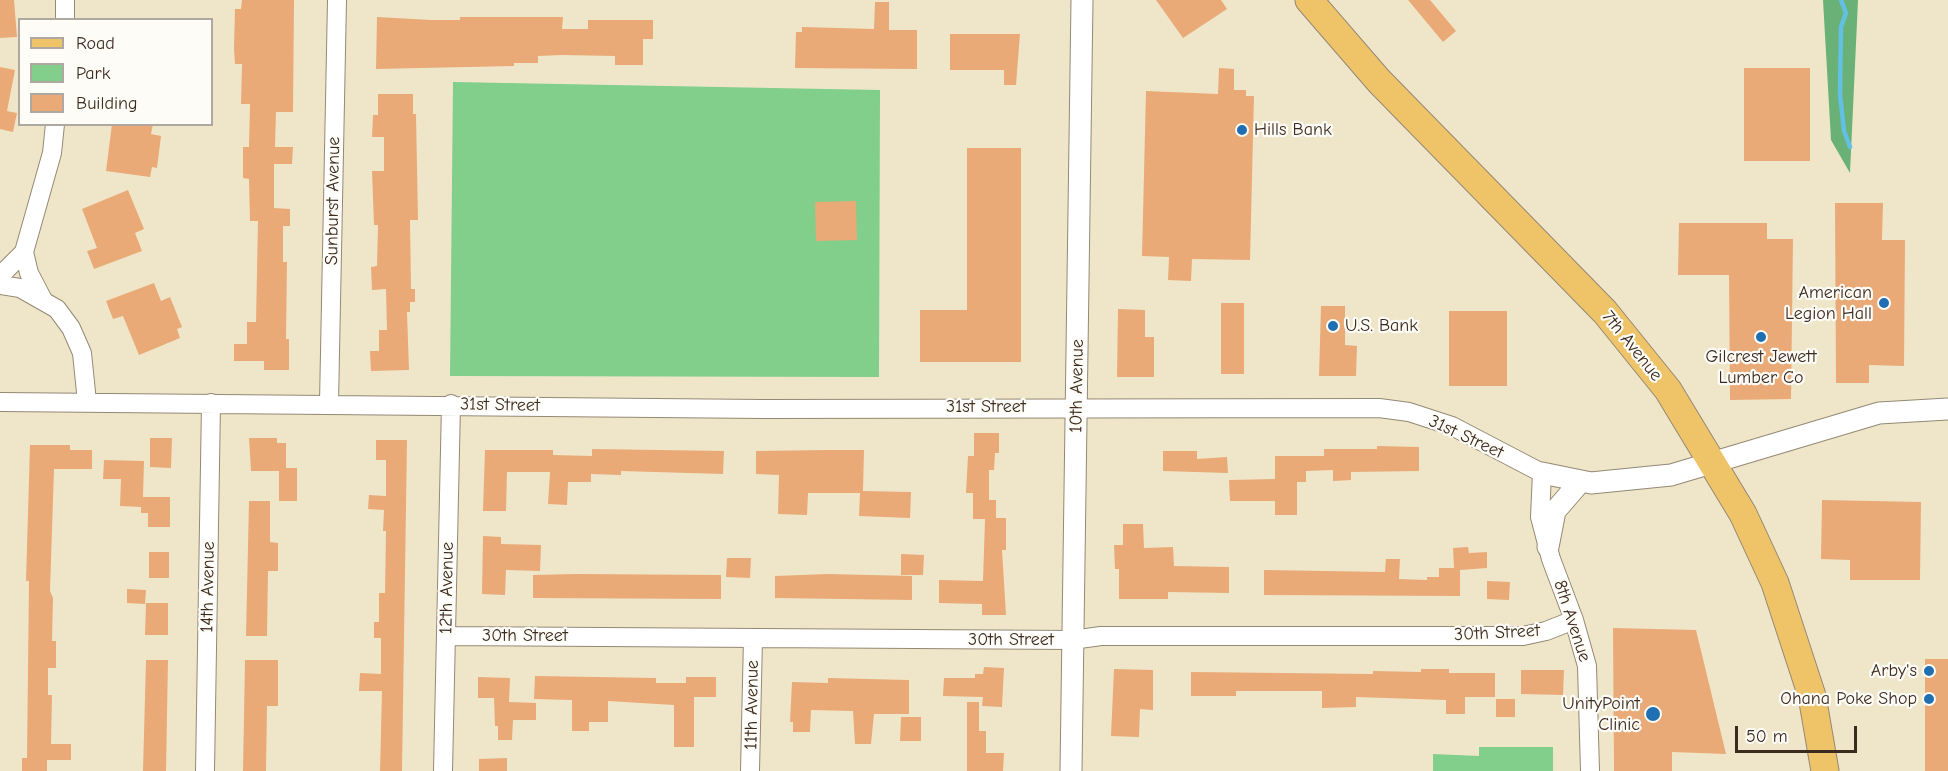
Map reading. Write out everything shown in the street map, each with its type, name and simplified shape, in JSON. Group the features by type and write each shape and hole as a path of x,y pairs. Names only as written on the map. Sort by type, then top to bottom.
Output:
{"main road":[{"name":"7th Avenue","path":"1309,0 1379,81 1605,312 1668,390 1743,514 1775,583 1812,696 1825,771"}],"street":[{"path":"65,0 65,18"},
{"name":"Sunburst Avenue","path":"329,403 337,0"},
{"name":"10th Avenue","path":"1071,771 1082,0"},
{"path":"0,276 24,252 52,153 55,126"},
{"path":"24,252 33,282 44,301"},
{"path":"0,285 20,288 57,309 70,328 82,353 87,402"},
{"name":"31st Street","path":"0,402 451,404 764,409 1077,407 1389,409 1409,412 1452,426 1542,473 1581,481 1632,480 1671,475 1879,413 1948,409"},
{"name":"14th Avenue","path":"205,771 211,403"},
{"name":"12th Avenue","path":"443,771 451,404"},
{"name":"8th Avenue","path":"1542,473 1540,517 1587,666 1590,771"},
{"path":"1548,547 1555,511 1581,481"},
{"name":"30th Street","path":"446,636 1072,640 1101,636 1523,636 1546,631 1574,620"},
{"name":"11th Avenue","path":"750,771 753,638"}],"green space":[{"path":"1823,0 1858,0 1850,173 1831,140"},
{"path":"453,82 880,90 879,377 450,376"},
{"path":"1479,747 1553,747 1553,771 1433,771 1433,754 1479,756"}],"building":[{"path":"0,0 14,0 17,37 0,38"},
{"path":"242,0 294,0 293,112 276,112 275,147 293,147 292,164 274,164 274,208 290,209 290,226 283,226 283,262 287,262 286,339 289,339 289,370 264,370 264,361 234,361 234,344 247,344 247,322 256,322 258,221 250,221 249,179 243,178 243,147 249,147 250,104 241,104 242,64 235,64 234,48 235,9 241,9"},
{"path":"1156,0 1221,0 1227,9 1183,38"},
{"path":"1408,0 1430,0 1456,31 1443,42"},
{"path":"875,2 889,2 889,30 917,30 917,69 795,68 796,32 802,32 802,27 874,29"},
{"path":"377,17 460,20 460,17 563,17 562,29 588,29 588,20 653,20 653,39 643,39 643,65 615,65 615,56 562,55 538,56 538,63 514,63 514,66 376,69"},
{"path":"950,34 1020,34 1016,85 1004,85 1004,70 950,70"},
{"path":"0,67 15,70 7,111 17,113 13,132 0,129"},
{"path":"1219,68 1234,69 1234,90 1246,90 1246,96 1254,96 1250,260 1192,259 1191,281 1168,280 1169,257 1142,256 1146,91 1218,94"},
{"path":"1744,68 1810,68 1810,161 1744,161"},
{"path":"378,94 413,94 413,114 416,114 418,220 410,220 411,289 415,289 415,302 410,302 410,312 407,312 409,370 371,371 370,351 379,351 379,330 387,330 386,289 372,290 371,267 377,266 378,225 374,225 372,171 384,171 384,137 372,137 373,115 378,115"},
{"path":"112,126 153,126 151,134 161,136 157,168 152,167 150,177 106,171"},
{"path":"967,148 1021,148 1021,362 920,362 920,310 967,310"},
{"path":"128,190 144,229 135,233 142,251 94,269 87,251 97,248 82,209"},
{"path":"856,201 857,240 816,241 815,202"},
{"path":"1835,203 1883,203 1882,240 1905,240 1904,366 1869,365 1869,383 1836,383"},
{"name":"Gilcrest Jewett Lumber Co","path":"1679,223 1767,223 1767,239 1793,239 1791,399 1730,400 1729,275 1678,275"},
{"path":"154,283 161,301 170,297 182,327 177,329 180,338 139,355 123,316 113,319 106,301"},
{"path":"1221,303 1244,303 1244,374 1221,374"},
{"name":"U.S. Bank","path":"1321,306 1345,306 1345,345 1357,346 1356,376 1319,376"},
{"path":"1118,309 1145,310 1145,337 1154,337 1154,377 1117,377"},
{"path":"1449,311 1507,311 1507,386 1449,386"},
{"path":"974,433 999,433 999,453 995,453 994,470 989,470 989,500 996,500 996,518 1006,518 1006,550 1002,550 1006,615 982,615 982,604 939,603 939,580 983,581 985,519 973,519 973,493 966,493 968,456 974,456"},
{"path":"150,438 172,438 171,468 150,467"},
{"path":"249,438 277,438 277,443 286,443 286,468 297,468 297,501 279,501 279,471 251,471"},
{"path":"376,440 407,440 402,771 380,771 382,691 359,691 360,673 381,674 381,638 374,638 374,622 379,622 379,593 385,593 386,531 383,531 384,510 368,509 369,495 386,496 386,460 376,460"},
{"path":"30,445 70,445 70,450 92,450 92,469 54,469 50,591 53,598 52,641 56,641 56,668 48,668 48,695 52,695 51,744 71,744 71,760 47,760 47,771 22,771 22,758 27,758 29,581 26,581"},
{"path":"1377,446 1419,447 1419,471 1351,472 1351,480 1333,481 1333,470 1306,471 1306,482 1297,482 1297,515 1275,515 1275,501 1230,501 1229,480 1275,479 1275,456 1324,456 1324,449 1377,449"},
{"path":"592,449 724,451 723,474 621,471 621,475 591,474 591,482 568,482 567,505 548,504 550,472 507,472 506,511 483,511 485,450 553,450 553,455 592,456"},
{"path":"864,450 863,491 911,492 910,518 859,516 860,493 808,493 807,515 778,514 779,475 756,474 756,451"},
{"path":"1163,451 1197,451 1197,459 1227,457 1228,473 1163,471"},
{"path":"104,460 144,461 143,497 170,497 170,527 148,527 148,513 141,513 141,507 120,506 121,479 103,479"},
{"path":"1822,500 1921,502 1920,580 1850,580 1850,560 1821,559"},
{"path":"249,501 270,501 270,542 278,543 278,571 268,571 267,636 246,636"},
{"path":"1123,524 1143,524 1144,548 1173,547 1174,566 1229,567 1229,593 1168,592 1168,599 1119,599 1119,569 1115,569 1114,545 1123,545"},
{"path":"483,536 501,537 501,544 541,545 540,571 506,570 505,595 482,594"},
{"path":"1468,547 1469,553 1487,552 1487,568 1460,570 1460,596 1264,595 1264,570 1385,572 1386,559 1400,559 1399,579 1427,580 1427,577 1439,577 1439,568 1454,568 1453,548"},
{"path":"149,552 169,552 169,578 149,578"},
{"path":"901,554 924,555 923,575 901,575"},
{"path":"727,558 751,558 750,578 726,577"},
{"path":"828,574 912,576 912,600 775,598 775,576"},
{"path":"533,575 721,575 721,599 533,598"},
{"path":"1487,581 1510,582 1509,600 1487,599"},
{"path":"127,589 146,590 145,604 127,603"},
{"path":"146,603 168,603 168,635 145,635"},
{"path":"1613,628 1696,630 1726,754 1672,752 1672,771 1614,771"},
{"path":"1925,659 1948,659 1948,771 1925,771"},
{"path":"146,660 168,660 166,771 143,771"},
{"path":"245,660 278,660 278,706 267,706 266,771 243,771"},
{"path":"984,667 1004,668 1002,707 982,706 983,697 943,696 944,678 975,678 975,674 983,674"},
{"path":"1114,669 1153,670 1153,710 1140,709 1139,737 1111,736"},
{"path":"1421,669 1449,669 1449,673 1495,673 1495,697 1465,697 1465,714 1446,714 1446,700 1356,697 1356,707 1322,708 1322,691 1236,691 1236,696 1191,696 1191,672 1373,674 1373,671 1421,672"},
{"path":"1521,670 1564,670 1563,695 1521,694"},
{"path":"535,676 656,678 656,683 686,683 686,677 716,677 716,697 694,697 694,747 674,747 674,705 608,701 608,722 589,722 589,731 572,731 572,700 534,699"},
{"path":"478,677 510,678 509,702 536,703 536,720 513,720 512,740 498,740 494,698 478,698"},
{"path":"828,678 909,680 909,714 874,714 871,744 855,744 853,711 811,710 810,732 793,732 793,722 790,722 792,682 828,683"},
{"path":"1496,699 1515,699 1515,717 1496,717"},
{"path":"967,702 979,702 979,731 986,731 986,753 1004,753 1003,771 967,771"},
{"path":"901,717 921,717 921,741 900,741"},
{"path":"507,758 507,771 479,771 479,759"}],"waterway":[{"path":"1841,0 1846,13 1841,27 1840,95 1844,131 1850,147"}],"place":[{"name":"Hills Bank","path":"1242,130"},
{"name":"American Legion Hall","path":"1884,303"},
{"name":"U.S. Bank","path":"1333,326"},
{"name":"Gilcrest Jewett Lumber Co","path":"1761,337"},
{"name":"Arby's","path":"1929,671"},
{"name":"Ohana Poke Shop","path":"1929,699"},
{"name":"UnityPoint Clinic","path":"1653,714"}]}
